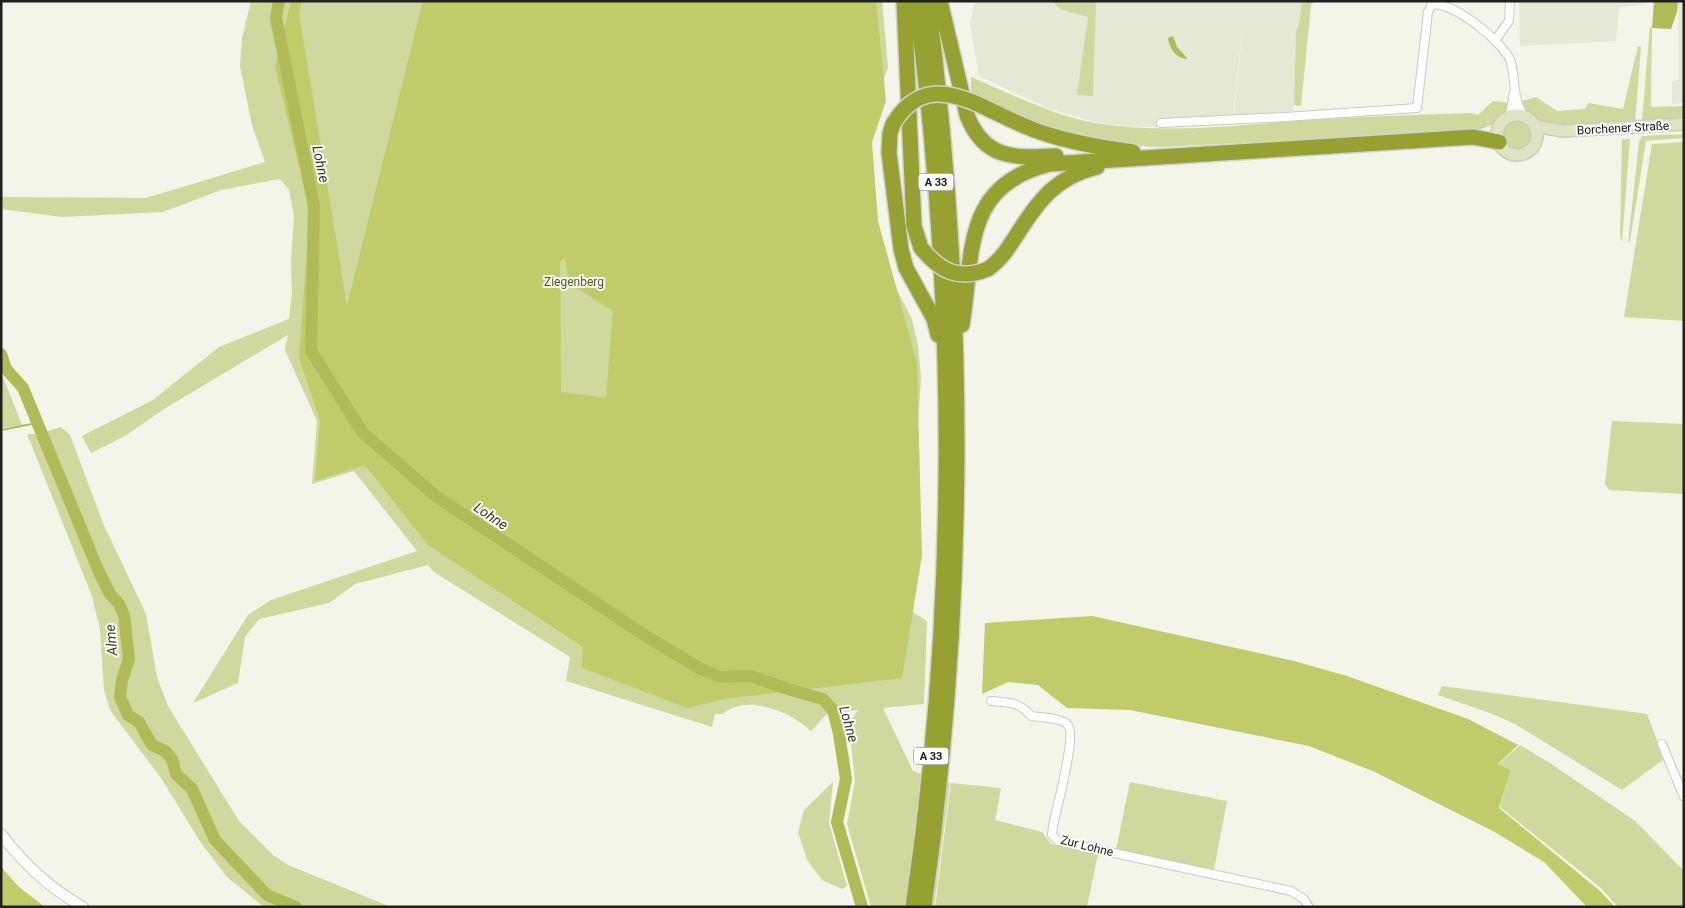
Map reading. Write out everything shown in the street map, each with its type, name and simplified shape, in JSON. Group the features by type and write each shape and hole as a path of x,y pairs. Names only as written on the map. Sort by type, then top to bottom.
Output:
{"highway":[{"path":"904,1 914,226 921,248 933,262 957,274 978,273 988,268 1005,254 1036,205 1060,182 1092,168 1138,156"},
{"name":"A 33","path":"916,1 929,107 951,360"},
{"name":"A 33","path":"924,907 940,776 948,604 946,447 954,281 937,71 928,1"},
{"path":"940,1 967,115 972,129 987,146 1010,155 1028,158 1138,156"},
{"path":"951,360 934,319 906,268 901,249 889,153 890,132 905,106 924,96 950,94 965,98 1046,134 1072,142 1138,156"},
{"path":"951,360 976,226 983,210 993,197 1018,175 1050,164 1231,147 1287,148 1498,135"},
{"name":"A 33","path":"913,907 922,849 948,604"}],"main road":[{"path":"1510,116 1523,116 1528,118 1535,126 1536,140 1529,150 1518,154 1506,151 1498,135 1503,121 1510,116"},
{"name":"Borchener Straße","path":"1535,126 1563,131 1684,124"},
{"name":"Borchener Straße","path":"1536,140 1563,131"}],"street":[{"path":"1496,39 1509,21 1510,1"},
{"path":"1161,123 1417,108 1428,12 1434,2 1452,4 1468,14 1496,39 1505,50 1513,68 1515,91 1523,116"},
{"path":"1510,116 1515,91"},
{"name":"Zur Lohne","path":"991,701 1015,704 1025,708 1031,716 1062,721 1068,724 1071,730 1067,761 1053,826 1052,835 1058,841 1291,891 1304,899 1309,907"},
{"path":"1662,744 1683,793"},
{"path":"1,834 44,880 83,907"}],"shaded area":[{"path":"975,1 1302,1 1299,24 1296,30 1294,111 1234,116 1244,12 1233,116 1161,119 1160,127 1134,127 1094,122 1050,109 979,76 970,24"},
{"path":"1519,1 1644,1 1644,5 1619,7 1616,41 1520,46"},
{"path":"1654,1 1678,1 1677,12 1671,29 1652,28"},
{"path":"1678,1 1684,1 1684,103 1672,104 1672,81 1679,80"},
{"path":"1173,36 1177,47 1188,59 1177,56 1170,47 1168,39"}],"green space":[{"name":"Ziegenberg","path":"251,1 882,1 888,68 863,144 887,271 912,319 918,346 921,377 907,598 914,613 927,621 924,704 883,708 913,771 950,783 934,907 871,907 847,824 855,782 849,723 858,710 827,714 811,731 792,717 780,712 756,705 744,705 733,708 723,714 715,714 712,727 566,681 570,657 434,572 428,565 355,584 329,603 259,619 245,637 238,683 193,703 248,615 271,600 417,551 354,471 312,484 317,421 285,350 288,335 164,409 125,436 91,453 82,436 153,400 219,347 289,319 292,294 291,261 294,216 289,190 280,179 221,190 163,212 62,217 1,209 1,197 146,198 265,162 252,125 240,66 242,38"},
{"name":"Ziegenberg","path":"291,1 302,1 299,13 347,306 423,1 876,1 886,101 872,142 878,221 917,363 922,556 902,678 724,699 688,708 582,668 583,647 428,545 365,465 315,481 320,421 299,358 310,211 275,67","holes":["565,257 569,283 613,311 606,398 561,392 560,262"]},
{"path":"1052,1 1096,1 1093,96 1077,95 1088,17 1060,9"},
{"path":"1302,1 1314,1 1311,5 1301,106 1294,105 1296,31 1299,24"},
{"path":"1650,26 1652,28 1651,107 1684,106 1684,118 1642,121"},
{"path":"1638,46 1641,47 1635,122 1556,126 1540,122 1524,106 1522,101 1536,97 1557,111 1585,109 1588,103 1623,109"},
{"path":"971,77 1063,115 1095,123 1145,128 1221,127 1405,115 1471,113 1478,115 1493,101 1509,103 1502,117 1491,125 1463,132 1159,147 1112,145 1050,130 971,95"},
{"path":"1517,120 1528,124 1532,135 1528,146 1517,150 1506,146 1502,135 1506,124"},
{"path":"1684,134 1684,138 1646,141 1630,241 1628,243 1639,142 1642,136"},
{"path":"1622,139 1630,139 1622,242 1620,235"},
{"path":"1684,142 1684,321 1624,317 1652,144"},
{"path":"1,372 22,425 1,428"},
{"path":"1612,421 1684,424 1684,494 1609,490 1605,484"},
{"path":"61,427 70,435 103,523 146,614 157,677 168,706 239,821 273,855 288,865 391,907 264,907 227,877 201,843 161,778 110,710 104,690 100,630 92,596 27,434 38,434"},
{"path":"1092,616 1294,661 1347,676 1468,719 1518,745 1498,764 1511,770 1499,808 1600,891 1615,907 1587,907 1544,862 1493,831 1375,772 1309,746 1130,710 1067,708 1038,685 1008,682 982,694 985,623"},
{"path":"1442,686 1647,714 1664,759 1622,790 1515,724 1438,695"},
{"path":"1520,745 1550,763 1635,821 1684,871 1684,907 1618,907 1601,888 1500,807 1511,770 1499,764"},
{"path":"833,782 829,823 847,886 842,889 822,880 807,860 798,832 804,810"},
{"path":"1130,782 1227,801 1214,870 1116,850"},
{"path":"951,783 1001,788 995,820 1042,832 1051,844 1098,854 1087,907 935,907"},
{"path":"1,867 19,887 45,907 1,907"}],"waterway":[{"name":"Lohne","path":"279,1 276,18 314,206 311,351 363,433 437,497 641,633 701,669 721,677 751,676 823,699 833,710 839,734 846,779 837,822 862,907"},
{"name":"Alme","path":"1,354 6,369 23,388 99,572 110,594 119,604 124,615 129,659 122,680 120,697 128,715 139,722 152,745 165,751 172,759 176,774 192,789 215,840 267,895 296,907"},
{"path":"1,430 37,423"}]}
